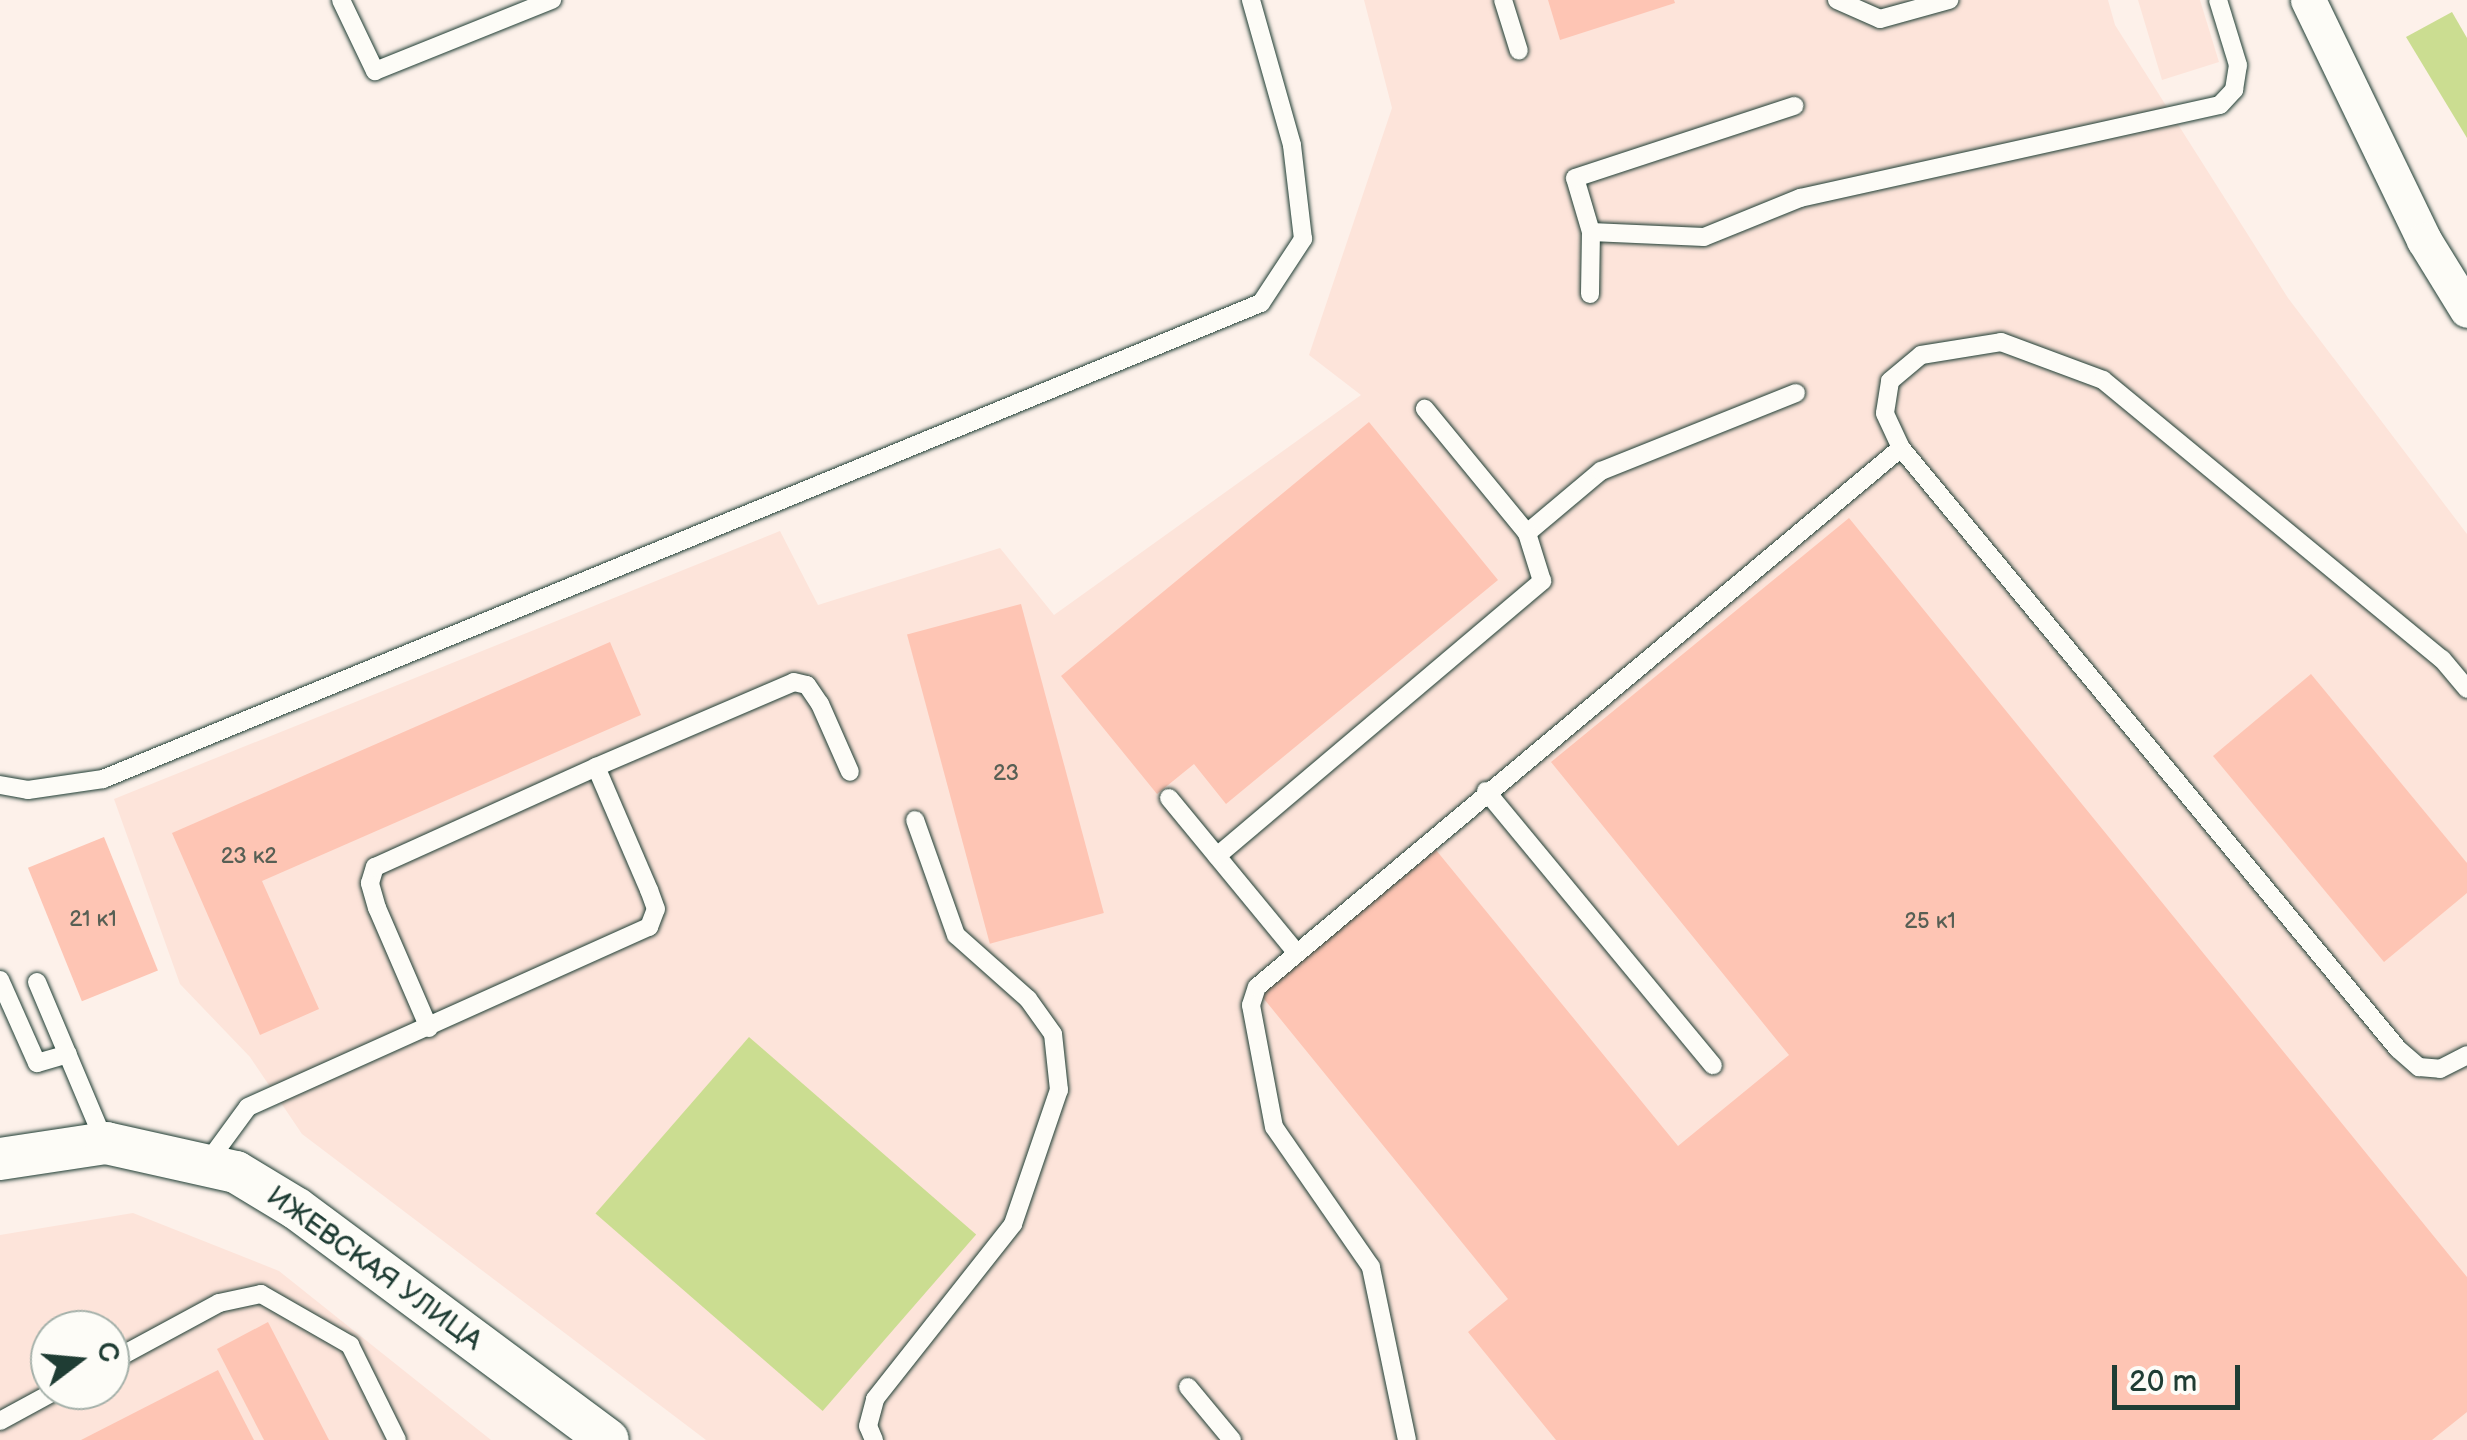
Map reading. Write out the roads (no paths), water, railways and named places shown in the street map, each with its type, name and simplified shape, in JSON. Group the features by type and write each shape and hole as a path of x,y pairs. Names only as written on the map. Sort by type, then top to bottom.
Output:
{"street":[{"path":"2308,0 2424,240 2467,310"},
{"name":"ИЖЕВСКАЯ УЛИЦА","path":"0,1159 106,1143 206,1163 297,1208 608,1440"}],"lane":[{"path":"341,0 375,71 552,0"},
{"path":"0,784 28,790 103,779 1261,303 1303,239 1292,145 1251,0"},
{"path":"1503,0 1519,51"},
{"path":"1837,0 1880,19 1950,0"},
{"path":"1590,232 1704,237 1800,198 2210,109 2234,90 2238,65 2218,0"},
{"path":"1590,294 1590,232 1575,178 1794,106"},
{"path":"2467,689 2442,658 2103,380 2001,342 1921,356 1890,381 1885,413 1901,448 2398,1049 2419,1067 2440,1069 2467,1054"},
{"path":"1528,533 1601,471 1796,393"},
{"path":"1217,856 1522,604 1542,581 1528,533 1425,409"},
{"path":"1407,1440 1371,1268 1285,1153 1267,1099 1251,1005 1257,987 1486,791 1901,448"},
{"path":"429,1028 377,908 370,884 375,867 596,766 794,682 806,684 820,704 850,772"},
{"path":"206,1163 248,1107 649,927 652,899 596,766"},
{"path":"1486,791 1713,1065"},
{"path":"1169,798 1295,951"},
{"path":"874,1440 868,1426 875,1400 1013,1224 1059,1090 1053,1034 1028,999 956,935 915,820"},
{"path":"0,980 6,1012 36,1064 68,1054"},
{"path":"38,982 106,1143"},
{"path":"130,1351 220,1302 261,1294 350,1345 397,1440"},
{"path":"1188,1387 1232,1440"},
{"path":"0,1421 30,1405"}]}
